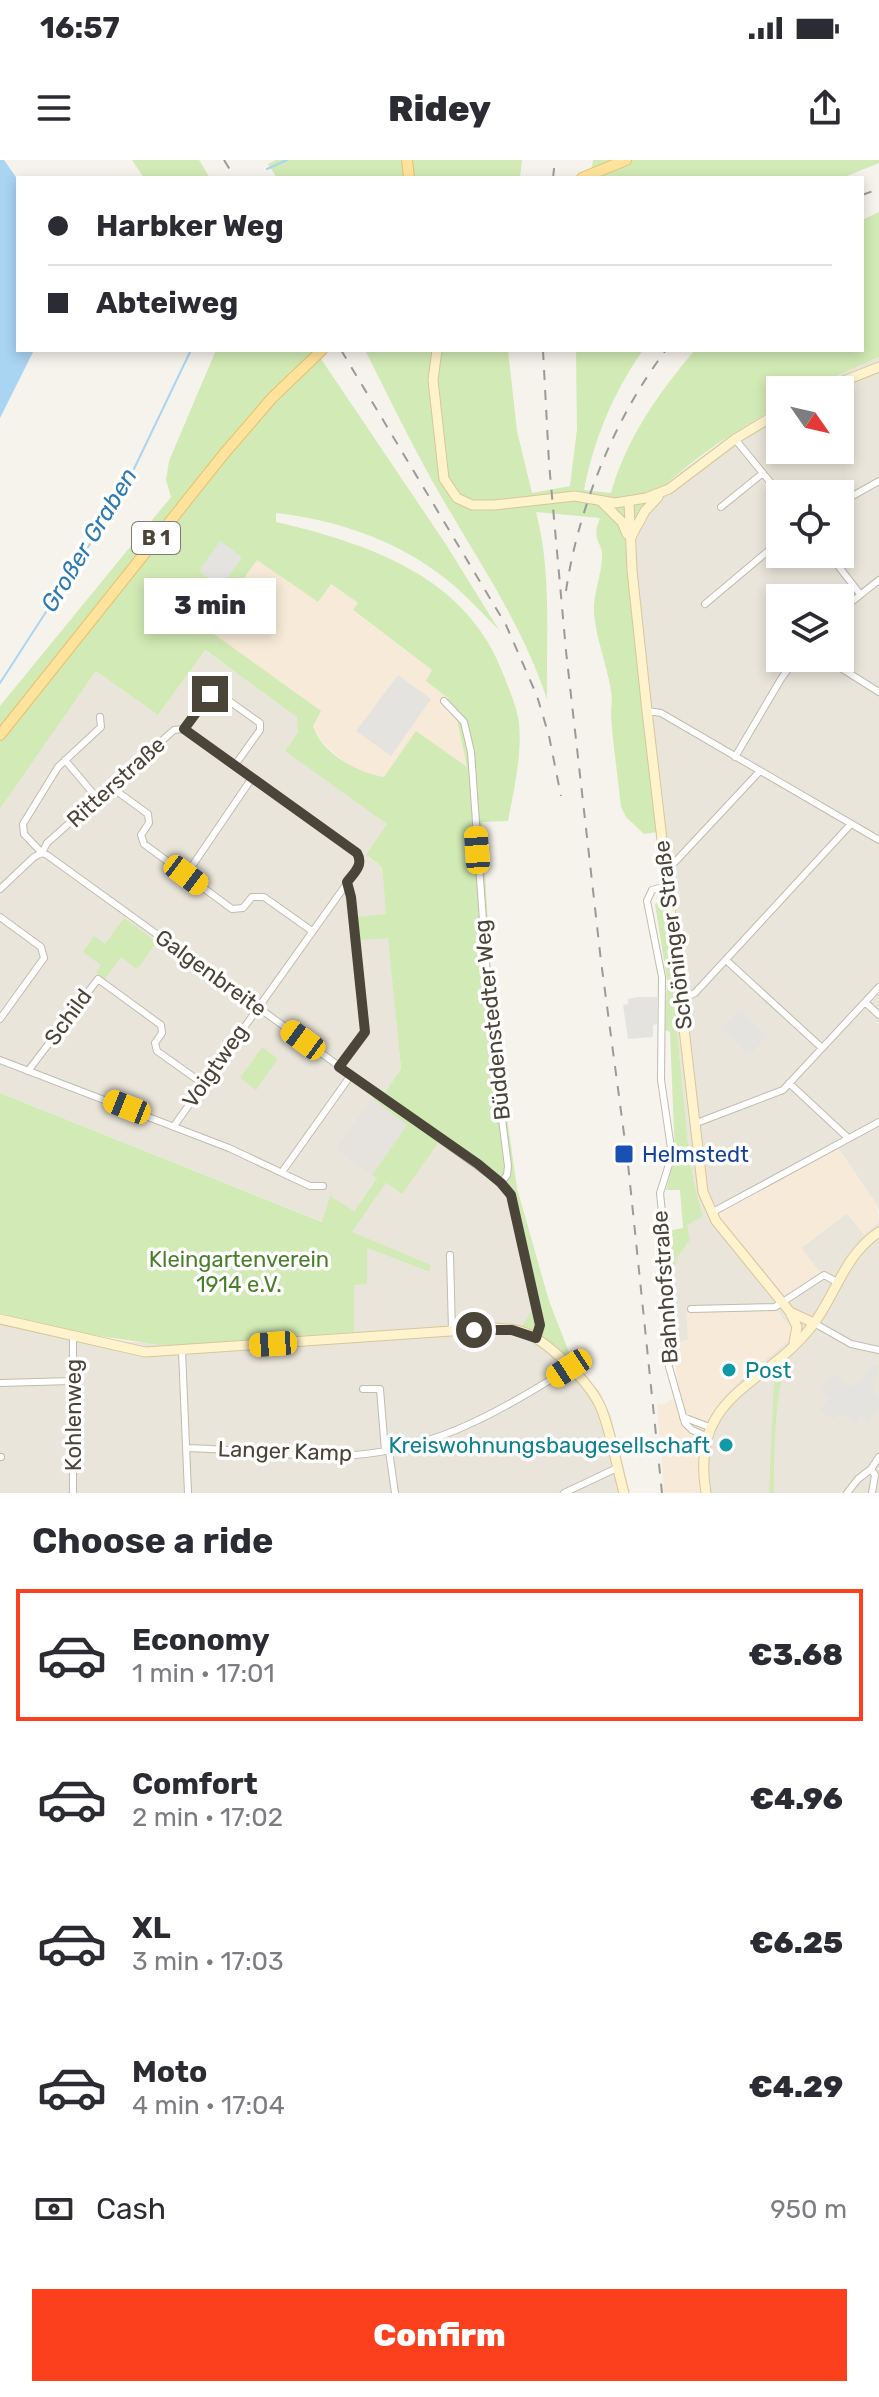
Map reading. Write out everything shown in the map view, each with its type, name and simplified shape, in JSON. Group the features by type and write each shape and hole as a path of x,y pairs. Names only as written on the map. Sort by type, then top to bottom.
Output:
{"main road":[{"path":"587,176 626,160"},
{"name":"B 1","path":"0,735 223,455 272,398 320,352"},
{"path":"437,352 433,380 444,479 451,492 464,502 481,506 575,496 629,502 662,492"},
{"path":"854,377 879,367"},
{"path":"630,540 645,511 662,492 766,420"},
{"path":"601,501 622,522 630,540"},
{"name":"Schöninger Straße","path":"629,502 647,711 703,1192 711,1213 787,1308 814,1323"},
{"path":"706,1493 704,1458 710,1432 731,1398 814,1323 861,1247 879,1232"},
{"path":"787,1308 797,1327 792,1346"},
{"path":"0,1319 135,1351 182,1351 495,1328 522,1332 536,1338 588,1386 600,1407 624,1493"}],"street":[{"path":"735,439 769,480"},
{"path":"721,507 763,473"},
{"path":"854,495 879,481"},
{"path":"705,604 766,553"},
{"path":"840,568 860,594"},
{"path":"854,599 879,580"},
{"path":"735,757 786,672"},
{"path":"847,672 879,692"},
{"path":"184,729 210,694 218,693 260,723 260,730 235,765"},
{"name":"Büddenstedter Weg","path":"444,701 464,722 471,752 491,1033 508,1166 507,1175 501,1183"},
{"path":"647,711 661,713 879,840"},
{"path":"0,889 42,853 24,834 22,827 65,760 101,727 100,717"},
{"name":"Ritterstraße","path":"42,853 47,843 174,730 184,729 235,765 357,853 360,865 258,1006"},
{"path":"65,760 97,798"},
{"path":"664,864 675,862 760,771"},
{"path":"186,875 252,778"},
{"path":"111,787 148,814 149,823 141,835 144,844 232,909 243,908 252,897 264,897 312,931"},
{"path":"681,1000 695,993 851,824"},
{"name":"Galgenbreite","path":"42,853 131,913 501,1183"},
{"path":"339,1067 365,1032 347,882"},
{"name":"Bahnhofstraße","path":"667,886 652,890 647,901 662,977 661,1080 672,1155 660,1193 667,1262 665,1340 683,1417 710,1432"},
{"path":"0,917 41,947 44,958 0,1019"},
{"path":"726,960 822,1048"},
{"name":"Schild","path":"28,1071 98,979 161,1025 162,1033 155,1043 157,1051 202,1083"},
{"path":"694,1124 771,1096 789,1083 879,987"},
{"path":"865,1002 879,1015"},
{"name":"Voigtweg","path":"174,1126 258,1006"},
{"path":"0,1060 174,1126 310,1186 323,1186"},
{"path":"282,1172 351,1075"},
{"path":"789,1083 848,1138"},
{"path":"711,1213 879,1122"},
{"path":"501,1183 513,1201 540,1325 536,1338"},
{"path":"450,1255 452,1331"},
{"path":"691,1309 787,1308 794,1297 824,1275 837,1282"},
{"path":"814,1323 851,1344 879,1350"},
{"name":"Kohlenweg","path":"73,1336 73,1493"},
{"path":"182,1351 188,1493"},
{"name":"Langer Kamp","path":"186,1448 335,1456 413,1446 485,1418 569,1368"},
{"path":"0,1383 72,1381"},
{"name":"Langer Kamp","path":"363,1389 380,1389 387,1451"},
{"path":"387,1451 395,1493"},
{"path":"847,1493 879,1457"},
{"path":"564,1493 617,1468"},
{"path":"871,1469 875,1475 872,1493"}],"shaded area":[{"path":"879,357 879,1211 838,1148 754,1257 786,1297 820,1272 801,1248 847,1213 864,1234 879,1222 879,1493 704,1493 699,1458 714,1413 737,1383 795,1333 776,1310 780,1306 687,1307 689,1340 673,1344 670,1288 673,1270 677,1258 690,1240 686,1225 703,1215 688,1144 645,706 625,538 643,507 682,471 766,413 766,464 854,464 854,376 836,376"},
{"path":"220,541 242,557 221,587 199,571"},
{"path":"257,560 318,602 330,584 358,603 353,611 433,671 457,720 467,768 384,777 368,775 350,766 315,733 313,726 320,712 206,629"},
{"path":"204,650 298,717 298,732 285,751 388,824 369,858 382,867 401,1069 385,1092 379,1088 337,1149 377,1178 353,1212 331,1197 323,1222 0,1093 0,809 96,671 158,715"},
{"path":"398,675 431,699 391,756 356,731"},
{"path":"657,997 657,1024 653,1025 653,1037 628,1039 623,1005 628,1004 628,999"},
{"path":"739,1010 767,1036 749,1056 722,1027"},
{"path":"372,1098 408,1124 372,1175 336,1149"},
{"path":"439,1142 489,1179 505,1178 532,1310 530,1328 560,1351 599,1391 611,1416 630,1493 0,1493 0,1313 129,1342 215,1344 353,1332 354,1284 367,1248 430,1272 431,1265 351,1233 386,1183 401,1194"},
{"path":"838,1148 877,1205 879,1222 864,1234 847,1213 801,1248 820,1272 786,1297 717,1214"},
{"path":"784,1304 776,1311 795,1333 737,1383 714,1413 699,1458 704,1493 664,1493 657,1404 664,1404 679,1395 673,1344 688,1340 686,1307 775,1307"},
{"path":"871,1365 879,1367 872,1391 879,1397 879,1407 868,1422 861,1416 855,1424 839,1413 834,1419 820,1411 829,1397 821,1391 832,1374 852,1386 861,1381"}],"green space":[{"path":"132,160 199,160 209,176 143,176"},
{"path":"276,160 522,160 520,176 276,176 268,164"},
{"path":"593,160 879,160 879,163 847,176 590,176"},
{"path":"879,212 879,357 836,376 766,376 766,414 726,438 675,476 642,510 625,537 657,832 644,834 626,817 621,807 611,715 612,694 595,623 595,599 602,558 596,532 600,518 536,512 546,581 547,699 514,622 424,466 366,352 508,352 517,431 532,493 570,486 577,429 576,352 642,352 606,417 584,490 611,493 625,454 645,417 693,352 864,352 864,219"},
{"name":"Kleingartenverein 1914 e.V.","path":"215,352 316,352 445,543 499,630 453,585 407,553 344,527 276,513 276,522 346,541 380,554 412,570 441,590 466,613 488,642 517,711 519,748 508,821 482,822 494,1026 517,1188 549,1301 574,1365 536,1332 522,1326 532,1310 505,1178 490,1179 439,1142 402,1194 386,1183 352,1232 431,1265 430,1272 367,1248 367,1284 354,1285 354,1332 167,1346 79,1333 0,1313 0,1093 322,1222 330,1196 354,1211 377,1178 372,1175 407,1125 372,1098 379,1088 385,1092 401,1069 388,938 360,940 358,917 386,914 382,867 366,855 387,824 285,751 298,732 297,717 205,650 158,715 96,671 0,809 0,706 171,497 166,480 169,461","holes":["257,560 318,602 331,584 358,603 353,610 432,670 426,681 448,698 444,705 457,720 467,767 416,731 384,777 352,766 332,753 317,736 313,726 321,711 207,629"]},
{"path":"664,896 688,1144 703,1216 687,1225 690,1240 677,1258 670,1288 672,1267 668,1231 683,1228 680,1190 666,1190 675,1157 670,1032 665,1030 667,980 655,904"},
{"path":"124,918 157,942 137,969 121,957 105,979 96,973 101,965 83,952 94,936 105,944"},
{"path":"262,1047 278,1059 256,1090 240,1078"},
{"path":"787,1364 777,1408 774,1493 769,1493 774,1381 769,1377"}],"water":[{"path":"0,160 4,160 16,177 16,352 33,352 0,418"}],"waterway":[{"name":"Großer Graben","path":"267,169 287,160"},
{"name":"Großer Graben","path":"0,683 121,496 190,352"}],"railway":[{"path":"224,160 234,176"},
{"path":"553,176 555,160"},
{"path":"864,194 879,189"},
{"path":"342,352 506,625 537,696 561,796"},
{"path":"543,352 549,463 566,651 601,961 628,1164 662,1493"},
{"path":"566,591 580,528 601,464 631,404 665,352"}],"place":[{"name":"Helmstedt","path":"624,1154"},
{"name":"Post","path":"729,1370"},
{"name":"Kreiswohnungsbaugesellschaft","path":"726,1445"}],"route":[{"path":"210,694 184,729 360,858 360,865 347,882 365,1032 339,1067 478,1164 511,1195 540,1325 536,1338 512,1330 474,1330"}]}
